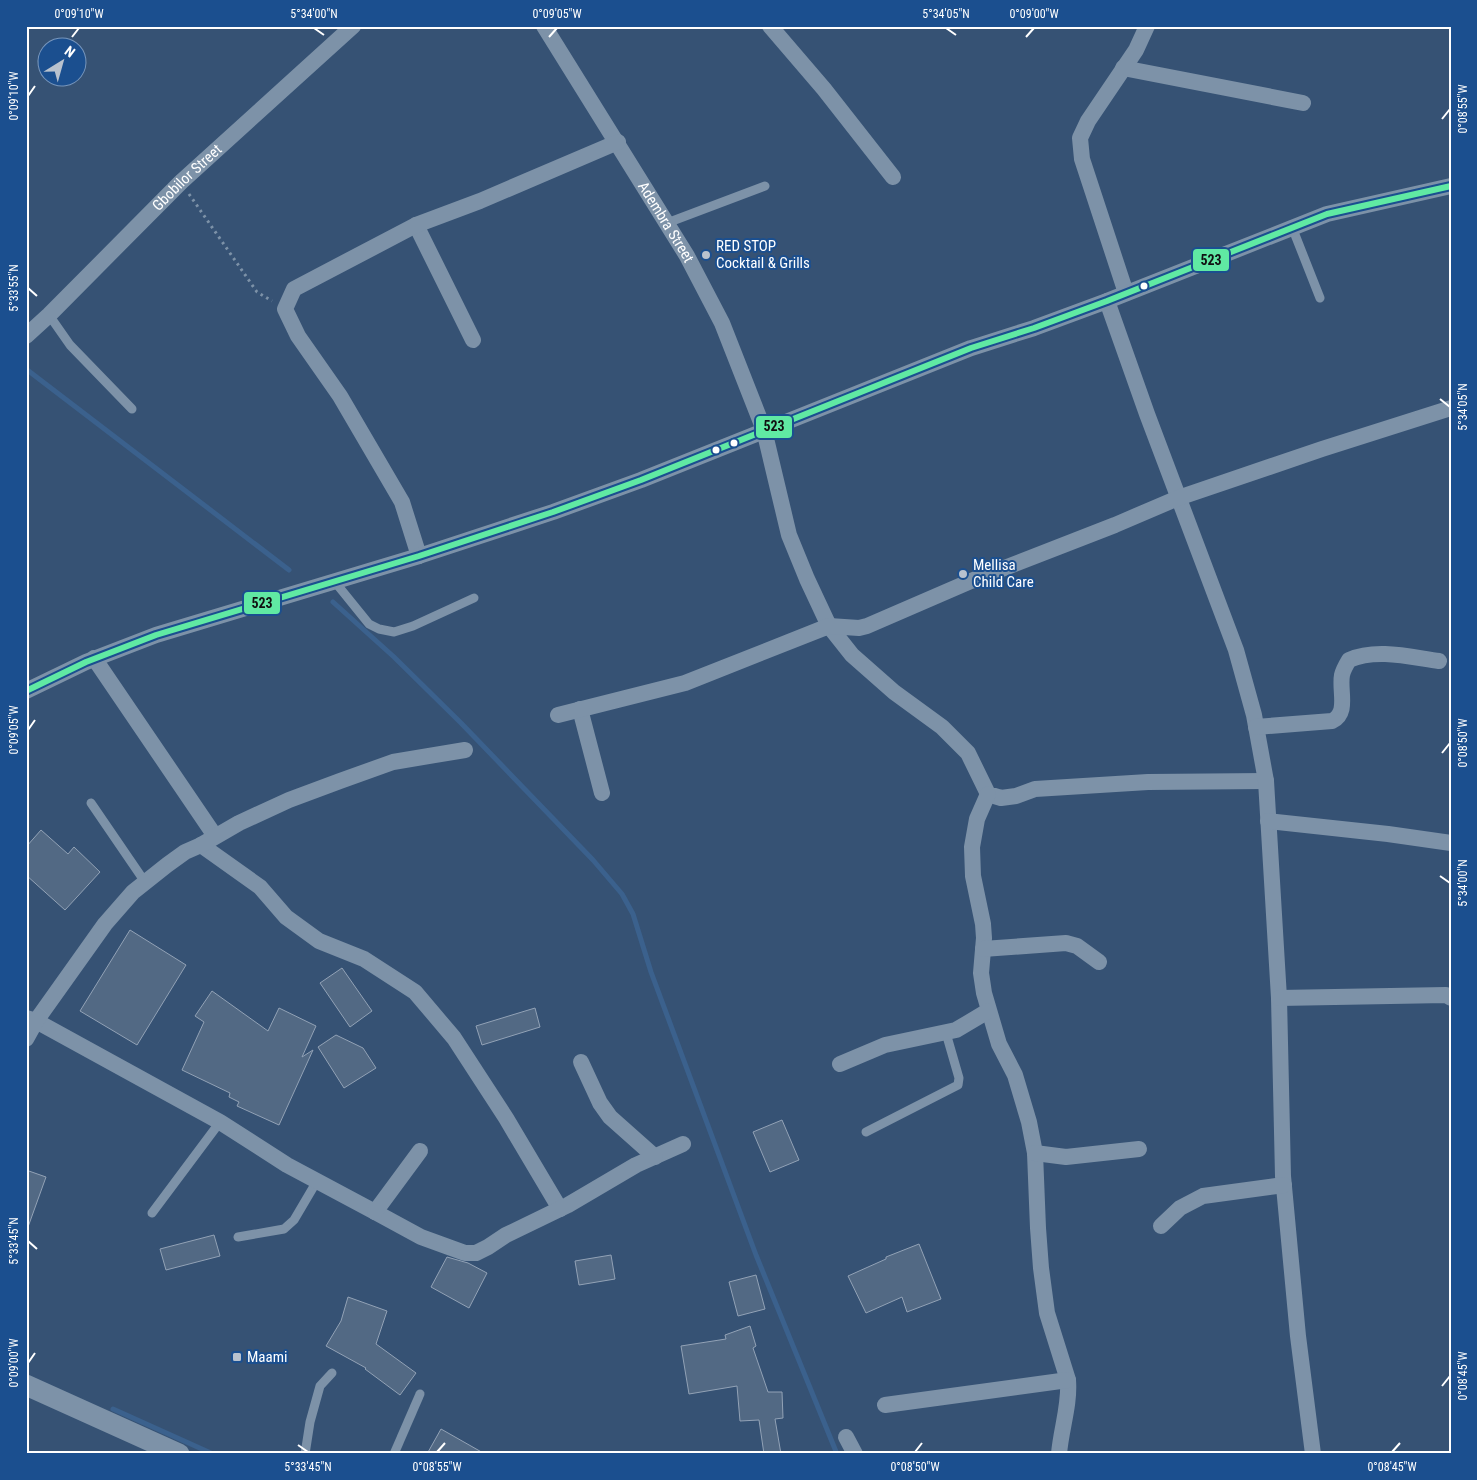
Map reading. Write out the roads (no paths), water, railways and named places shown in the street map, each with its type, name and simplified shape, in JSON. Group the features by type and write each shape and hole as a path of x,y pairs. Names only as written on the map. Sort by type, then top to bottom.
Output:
{"street":[{"name":"Gbobilor Street","path":"26,336 50,315 181,182 353,26"},
{"name":"Adembra Street","path":"544,26 668,223 722,323 764,430 789,535 829,626 852,655 894,692 942,727 968,753 988,794"},
{"path":"770,26 893,177"},
{"path":"1126,293 1082,159 1080,138 1088,121 1136,50 1147,26"},
{"path":"1123,68 1303,103"},
{"path":"419,556 402,502 340,396 298,336 285,309 294,289 416,225 480,201 618,142"},
{"path":"26,692 94,658 156,635 419,556 562,509 641,480 971,348 1034,328 1107,301 1336,211 1451,186"},
{"path":"416,225 474,340"},
{"path":"1107,301 1178,498 1236,650 1256,727 1266,781 1279,998 1284,1185 1298,1336 1313,1454"},
{"path":"558,715 685,683 829,626 859,628 867,626 971,581 1115,525 1178,498 1451,408"},
{"path":"1256,727 1332,721 1339,718 1342,711 1342,674 1349,660 1361,655 1386,654 1439,661"},
{"path":"94,658 208,841 260,887 286,917 319,941 364,958 415,992 454,1038 506,1118 560,1209"},
{"path":"580,710 602,793"},
{"path":"26,1039 31,1019 105,924 133,892 185,852 239,823 289,800 393,762 464,750"},
{"path":"1059,1454 1060,1436 1069,1390 1068,1380 1047,1313 1038,1228 1036,1153 1015,1075 999,1044 984,993 981,973 983,924 973,876 972,847 977,819 988,794 1001,798 1016,796 1035,789 1148,782 1266,781"},
{"path":"1268,821 1451,843"},
{"path":"983,949 1066,942 1077,946 1099,962"},
{"path":"1279,998 1446,995 1451,998"},
{"path":"840,1064 885,1045 956,1030 988,1011"},
{"path":"31,1019 220,1122 287,1165 422,1238 469,1254 476,1253 506,1235 560,1209 636,1165 683,1144"},
{"path":"581,1062 600,1103 610,1117 655,1157"},
{"path":"1036,1153 1066,1158 1140,1149"},
{"path":"375,1212 420,1152"},
{"path":"1161,1226 1180,1208 1203,1196 1284,1185"},
{"path":"885,1405 1068,1380"},
{"path":"26,1385 179,1454"},
{"path":"846,1438 855,1454"}],"lane":[{"path":"668,223 765,186"},
{"path":"1292,227 1320,298"},
{"path":"50,315 70,345 132,410"},
{"path":"335,582 369,624 394,632 413,626 474,598"},
{"path":"91,803 145,882"},
{"path":"866,1132 958,1085 959,1078 946,1033"},
{"path":"152,1213 220,1122"},
{"path":"238,1237 284,1229 289,1226 316,1181"},
{"path":"305,1454 310,1422 320,1386 332,1373"},
{"path":"394,1454 420,1394"}],"waterway":[{"path":"26,369 289,570"},
{"path":"333,602 394,657 461,723 593,860 622,894 633,914 651,972 756,1255 837,1454"},
{"path":"113,1409 213,1454"}],"place":[{"name":"RED STOP Cocktail & Grills","path":"706,255"},
{"name":"Mellisa Child Care","path":"963,574"},
{"name":"Maami","path":"237,1357"}]}
